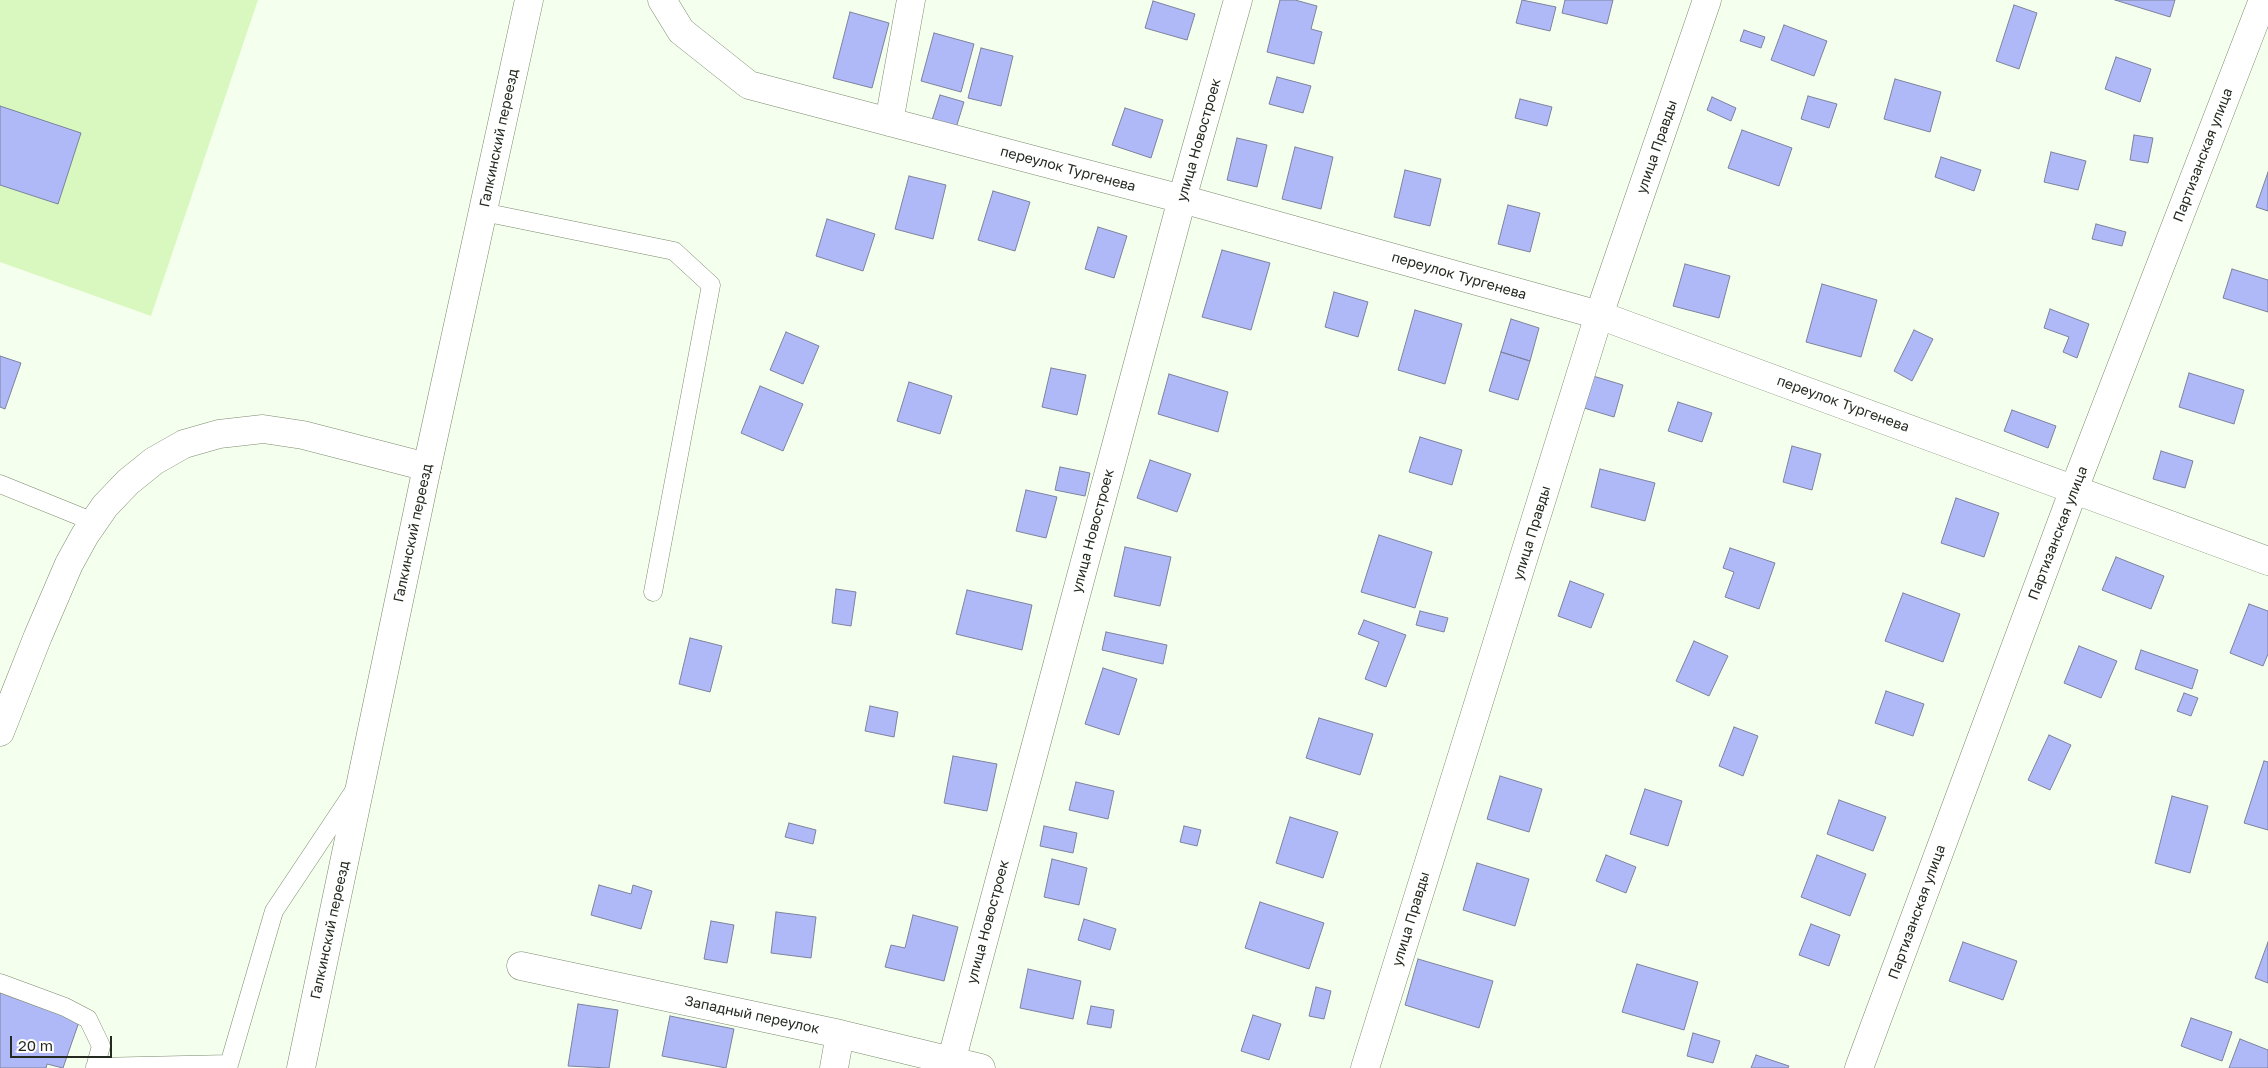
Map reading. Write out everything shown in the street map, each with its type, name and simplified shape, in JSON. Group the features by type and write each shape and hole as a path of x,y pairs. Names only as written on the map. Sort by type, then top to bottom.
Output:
{"street":[{"name":"Галкинский переезд","path":"301,1068 426,467 530,0"},
{"name":"переулок Тургенева","path":"662,0 681,31 749,85 1182,199 1599,315 2268,561"},
{"path":"888,122 910,0"},
{"name":"улица Новостроек","path":"951,1062 1182,199 1238,0"},
{"name":"улица Правды","path":"1365,1068 1599,315 1707,0"},
{"name":"Партизанская улица","path":"1859,1068 2074,489 2263,0"},
{"path":"0,732 69,564 105,506 128,482 154,462 184,444 219,434 263,429 303,434 426,467"},
{"name":"Западный переулок","path":"521,966 840,1034 981,1068"},
{"path":"834,1068 840,1034"}],"lane":[{"path":"483,212 674,251 711,285 653,592"},
{"path":"0,484 94,522"},
{"path":"0,983 65,1007 88,1019 101,1046 95,1068 229,1066 274,911 361,780"}],"green space":[{"path":"0,0 258,0 151,316 0,262"}],"building":[{"path":"1280,0 1295,0 1317,6 1311,29 1322,32 1314,64 1267,52"},
{"path":"1522,0 1556,7 1550,31 1516,23"},
{"path":"1565,0 1613,0 1607,24 1562,13"},
{"path":"2115,0 2175,0 2170,17"},
{"path":"1153,1 1195,14 1187,40 1145,28"},
{"path":"2014,5 2037,13 2019,69 1996,61"},
{"path":"850,12 889,23 872,88 833,78"},
{"path":"1784,25 1827,41 1814,76 1771,60"},
{"path":"1744,30 1765,37 1761,48 1740,41"},
{"path":"934,33 974,44 961,92 921,81"},
{"path":"981,48 1013,56 1001,106 968,98"},
{"path":"2116,57 2151,69 2140,102 2105,89"},
{"path":"1277,77 1311,86 1303,113 1269,104"},
{"path":"1895,79 1941,92 1930,132 1884,119"},
{"path":"940,95 964,102 956,128 932,120"},
{"path":"1808,96 1837,104 1829,128 1801,119"},
{"path":"1712,97 1736,108 1731,121 1707,110"},
{"path":"1520,99 1552,107 1547,126 1515,118"},
{"path":"0,106 81,133 58,204 0,185"},
{"path":"1125,108 1163,120 1151,158 1112,145"},
{"path":"1742,130 1792,148 1779,186 1728,168"},
{"path":"2134,135 2153,138 2148,163 2130,160"},
{"path":"1237,138 1267,145 1257,187 1227,180"},
{"path":"1295,147 1333,157 1321,209 1282,199"},
{"path":"2051,152 2086,161 2078,190 2044,182"},
{"path":"1941,157 1981,170 1974,191 1935,177"},
{"path":"1405,170 1441,179 1430,226 1394,217"},
{"path":"2268,172 2268,211 2256,207"},
{"path":"909,176 946,185 933,239 895,229"},
{"path":"993,191 1030,202 1015,251 978,240"},
{"path":"1508,205 1540,213 1530,252 1498,244"},
{"path":"827,219 875,234 863,271 816,256"},
{"path":"2096,224 2126,232 2122,246 2092,239"},
{"path":"1098,227 1127,236 1114,278 1085,269"},
{"path":"1222,250 1270,263 1251,330 1202,317"},
{"path":"1685,264 1730,276 1719,318 1673,306"},
{"path":"2232,269 2268,280 2268,312 2223,298"},
{"path":"1822,284 1877,300 1861,357 1806,342"},
{"path":"1334,292 1368,302 1358,337 1325,327"},
{"path":"2050,309 2089,324 2077,358 2063,352 2069,337 2044,328"},
{"path":"1415,310 1462,324 1445,384 1398,370"},
{"path":"1511,319 1539,328 1530,361 1501,352"},
{"path":"1914,330 1933,339 1912,381 1894,371"},
{"path":"786,332 819,346 803,384 770,370"},
{"path":"1501,352 1530,361 1518,400 1489,391"},
{"path":"0,356 21,363 5,409 0,407"},
{"path":"1051,368 1086,375 1077,415 1042,407"},
{"path":"2189,373 2244,390 2234,424 2179,407"},
{"path":"1169,374 1228,392 1218,432 1158,414"},
{"path":"1593,376 1623,385 1614,417 1584,408"},
{"path":"909,382 952,396 940,434 897,421"},
{"path":"760,386 803,404 783,451 741,433"},
{"path":"1678,402 1712,413 1702,442 1668,431"},
{"path":"2012,410 2056,426 2048,448 2004,431"},
{"path":"1420,437 1462,450 1452,485 1409,472"},
{"path":"1792,446 1821,454 1812,490 1783,482"},
{"path":"2161,451 2193,461 2185,488 2153,479"},
{"path":"1150,460 1191,474 1177,512 1137,498"},
{"path":"1060,467 1090,473 1085,496 1055,490"},
{"path":"1600,469 1655,483 1645,521 1591,507"},
{"path":"1026,490 1057,497 1046,538 1016,531"},
{"path":"1956,498 1999,513 1984,557 1941,543"},
{"path":"1379,535 1432,552 1415,608 1361,592"},
{"path":"1125,547 1171,557 1160,606 1114,596"},
{"path":"1730,548 1775,563 1759,609 1725,597 1734,572 1723,568"},
{"path":"2116,557 2164,576 2151,609 2102,590"},
{"path":"1570,581 1604,594 1591,628 1558,616"},
{"path":"836,589 856,592 851,626 832,623"},
{"path":"967,590 1032,605 1022,650 956,634"},
{"path":"1903,593 1960,614 1943,662 1885,641"},
{"path":"2249,604 2268,611 2268,654 2263,666 2230,653"},
{"path":"1420,611 1448,618 1444,632 1416,625"},
{"path":"1364,620 1406,635 1386,687 1365,679 1379,642 1358,634"},
{"path":"1106,632 1167,645 1163,664 1102,650"},
{"path":"690,638 722,646 710,692 679,684"},
{"path":"1694,641 1728,656 1709,696 1676,681"},
{"path":"2079,646 2117,661 2101,698 2064,683"},
{"path":"2141,650 2198,670 2192,689 2135,669"},
{"path":"1103,668 1137,679 1119,735 1085,724"},
{"path":"1886,691 1924,704 1913,736 1875,723"},
{"path":"2184,693 2198,698 2191,716 2177,711"},
{"path":"870,706 898,712 894,737 865,731"},
{"path":"1319,718 1373,734 1360,775 1306,758"},
{"path":"1734,727 1758,736 1743,776 1719,766"},
{"path":"2049,735 2071,745 2050,790 2028,780"},
{"path":"953,756 997,764 987,811 944,803"},
{"path":"2264,761 2268,762 2268,830 2244,823"},
{"path":"1500,776 1542,789 1529,832 1487,819"},
{"path":"1076,782 1114,791 1108,819 1069,810"},
{"path":"1645,789 1682,801 1668,846 1630,834"},
{"path":"2172,796 2208,806 2190,873 2155,863"},
{"path":"1839,800 1886,817 1873,851 1827,834"},
{"path":"1290,817 1338,832 1323,878 1276,863"},
{"path":"789,823 816,830 813,844 785,837"},
{"path":"1044,826 1077,833 1073,853 1040,846"},
{"path":"1184,826 1201,830 1197,846 1180,842"},
{"path":"1606,855 1636,867 1626,893 1596,881"},
{"path":"1817,855 1866,874 1850,916 1801,897"},
{"path":"1052,859 1087,868 1079,905 1044,897"},
{"path":"1477,863 1529,879 1515,926 1463,910"},
{"path":"599,885 631,894 633,885 652,891 641,929 591,915"},
{"path":"1260,902 1324,923 1309,969 1245,948"},
{"path":"776,912 816,917 811,958 771,953"},
{"path":"913,915 958,927 944,981 885,967 891,945 905,948"},
{"path":"1084,919 1116,929 1110,950 1078,940"},
{"path":"711,921 734,925 727,963 704,959"},
{"path":"1811,924 1840,935 1829,966 1799,955"},
{"path":"1963,942 2017,961 2003,1000 1949,981"},
{"path":"2268,942 2268,983 2255,978"},
{"path":"1418,959 1493,981 1479,1028 1405,1005"},
{"path":"1637,964 1698,982 1684,1030 1622,1012"},
{"path":"1028,969 1081,981 1073,1019 1020,1008"},
{"path":"1316,987 1331,991 1324,1019 1309,1016"},
{"path":"0,991 80,1019 63,1068 47,1064 46,1068 0,1068"},
{"path":"578,1004 618,1010 609,1068 568,1066"},
{"path":"1091,1006 1114,1010 1111,1028 1087,1024"},
{"path":"1253,1015 1281,1024 1269,1060 1241,1051"},
{"path":"670,1016 734,1029 726,1068 662,1056"},
{"path":"2191,1018 2232,1032 2222,1061 2181,1046"},
{"path":"1693,1033 1720,1041 1713,1063 1687,1056"},
{"path":"2240,1039 2268,1050 2268,1068 2229,1068"},
{"path":"1756,1055 1789,1066 1788,1068 1751,1068"}]}
